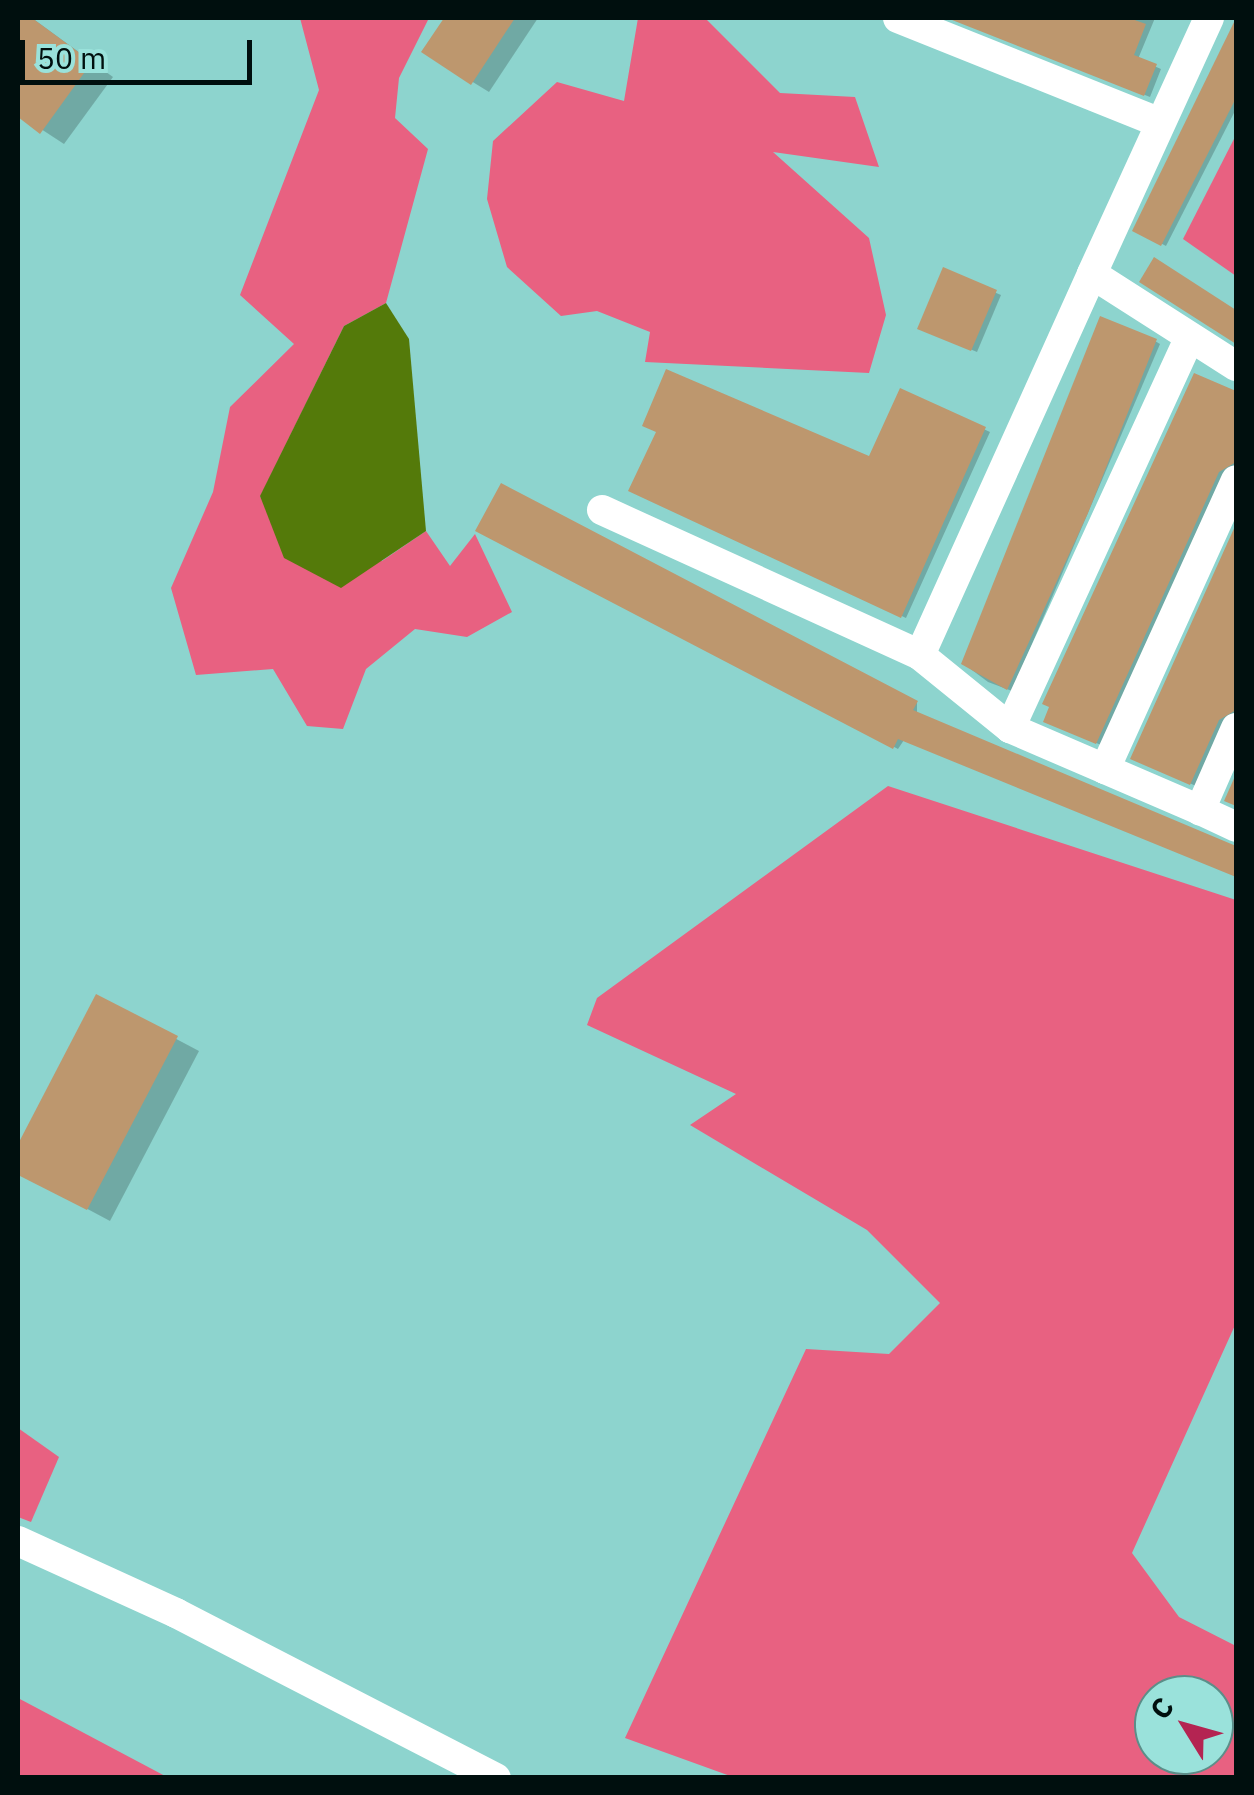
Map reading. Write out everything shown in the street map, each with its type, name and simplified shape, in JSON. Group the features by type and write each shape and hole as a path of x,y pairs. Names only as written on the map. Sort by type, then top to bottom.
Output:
{"street":[{"path":"898,18 1156,121"},
{"path":"920,655 1092,274 1156,121 1209,18"},
{"path":"1092,274 1236,366"},
{"path":"1010,728 1190,336"},
{"path":"1105,770 1236,480"},
{"path":"602,510 920,655 1010,728 1236,827"},
{"path":"1200,810 1236,728"},
{"path":"18,1541 176,1614 496,1778"}],"shaded area":[{"path":"300,18 429,18 399,78 395,118 428,149 386,303 344,326 260,497 382,561 426,531 450,566 475,534 512,612 467,637 415,629 366,669 343,729 307,726 273,669 196,675 171,588 213,492 230,407 294,344 240,295 319,90"},
{"path":"638,18 705,18 780,93 855,97 879,167 773,152 869,238 886,315 869,373 645,362 650,332 597,311 561,316 507,267 487,199 493,141 557,82 624,101"},
{"path":"1236,135 1236,276 1183,239"},
{"path":"386,303 409,339 426,531 341,588 284,558 260,496 344,326"},
{"path":"888,786 1236,900 1236,1323 1132,1553 1179,1617 1236,1646 1236,1777 733,1777 625,1738 806,1349 889,1354 940,1303 867,1230 690,1125 736,1094 587,1025 597,998"},
{"path":"18,1428 59,1457 31,1522 18,1517"},
{"path":"18,1698 167,1777 18,1777"}],"building":[{"path":"18,18 32,18 92,62 40,134 18,117"},
{"path":"444,18 515,18 471,85 421,52"},
{"path":"947,18 1129,18 1146,24 1134,55 1157,64 1144,96"},
{"path":"1236,18 1236,98 1161,246 1132,231"},
{"path":"1154,257 1236,310 1236,344 1139,282"},
{"path":"943,267 997,290 971,351 917,329"},
{"path":"1100,316 1157,339 1088,513 1007,690 961,664"},
{"path":"666,369 869,456 900,388 986,427 901,618 628,491 656,432 642,426"},
{"path":"1194,373 1236,391 1236,462 1219,472 1096,744 1043,722 1049,707 1042,704"},
{"path":"501,483 918,701 913,710 1236,846 1236,877 898,739 893,749 475,531"},
{"path":"1236,524 1236,710 1219,720 1190,785 1130,759"},
{"path":"1236,774 1236,806 1224,801"},
{"path":"96,994 178,1036 87,1210 18,1175 18,1144"}]}
